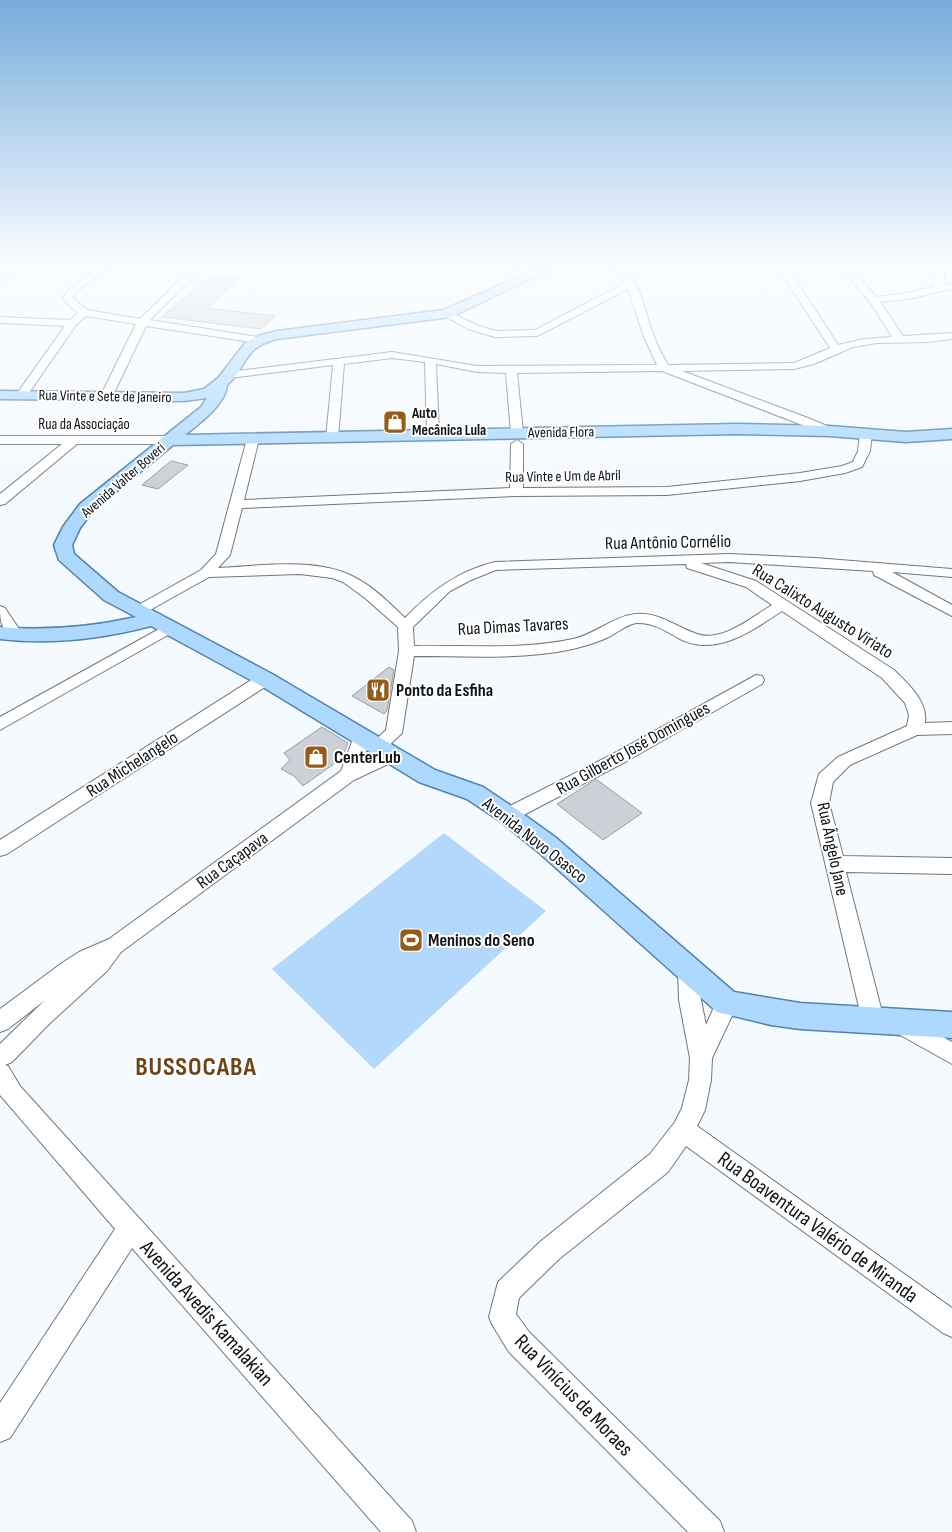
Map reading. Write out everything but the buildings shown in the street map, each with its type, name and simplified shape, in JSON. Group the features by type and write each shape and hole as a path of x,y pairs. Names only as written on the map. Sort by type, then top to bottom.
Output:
{"main road":[{"name":"Avenida Valter Boveri","path":"154,619 111,596 65,556 63,545 72,527 86,508 192,421 243,351 258,340"},
{"name":"Rua Vinte e Sete de Janeiro","path":"0,395 184,397 213,393"},
{"name":"Avenida Flora","path":"169,440 332,438 432,434 517,438 737,429 828,431 904,437 935,437 952,434"},
{"path":"7,634 93,632 116,629 154,619"},
{"name":"Avenida Novo Osasco","path":"154,619 265,679 427,776 476,793 546,844 727,1003 771,1012 899,1023 952,1025"}],"street":[{"path":"22,395 60,339"},
{"path":"107,395 134,339"},
{"path":"650,339 664,368 804,420 828,431"},
{"path":"830,339 836,349"},
{"path":"213,393 339,362 392,355 478,369 511,370 794,366 816,361 836,349 862,342 893,339"},
{"path":"430,360 432,434"},
{"path":"332,438 339,362"},
{"path":"511,370 517,438 516,492"},
{"name":"Rua Vinte e Um de Abril","path":"235,504 516,492 667,491 800,477 846,469 858,464 864,451 866,434"},
{"path":"0,724 154,619 187,586 206,572 223,555 253,439"},
{"name":"Rua da Associação","path":"0,440 169,440"},
{"path":"0,502 74,440"},
{"name":"Rua Antônio Cornélio","path":"405,626 438,594 454,583 475,572 495,566 730,558 815,562 952,573"},
{"name":"Rua Calixto Augusto Viriato","path":"677,560 751,584 888,674 904,689 917,713 915,729"},
{"path":"867,567 897,580 952,611"},
{"path":"206,572 304,570 332,572 349,579 405,626 408,651 394,733 348,775"},
{"name":"Rua Dimas Tavares","path":"408,651 525,649 566,645 582,642 605,633 632,619 643,618 656,620 690,638 702,641 716,640 737,632 782,605"},
{"path":"0,611 7,634"},
{"name":"Rua Michelangelo","path":"0,849 265,679"},
{"name":"Rua Gilberto José Domingues","path":"508,815 619,758 756,680"},
{"path":"915,729 952,728"},
{"name":"Rua Ângelo Jane","path":"873,1020 820,803 825,778 844,761 915,729"},
{"name":"Rua Caçapava","path":"0,1022 86,958 116,945 348,775 377,747"},
{"path":"835,864 952,866"},
{"name":"Rua Caçapava","path":"3,1069 42,1016 100,965 116,945"},
{"path":"688,969 690,1000 701,1058"},
{"path":"26,1001 42,1016"},
{"path":"701,1058 727,1003"},
{"path":"899,1023 952,1054"},
{"name":"Rua Vinícius de Moraes","path":"701,1058 700,1080 693,1110 683,1130 660,1163 550,1250 507,1291 502,1317 518,1342 709,1532"},
{"name":"Avenida Avedis Kamalakian","path":"3,1069 131,1228 401,1532"},
{"name":"Rua Boaventura Valério de Miranda","path":"683,1130 952,1324"},
{"path":"0,1428 131,1228"}],"shaded area":[{"name":"Meninos do Seno","path":"444,833 546,911 374,1069 272,969"}],"place":[{"name":"Auto Mecânica Lula","path":"395,422"},
{"name":"Ponto da Esfiha","path":"378,690"},
{"name":"CenterLub","path":"316,757"},
{"name":"Meninos do Seno","path":"411,940"}],"district":[{"name":"BUSSOCABA","path":"196,1066"}]}
